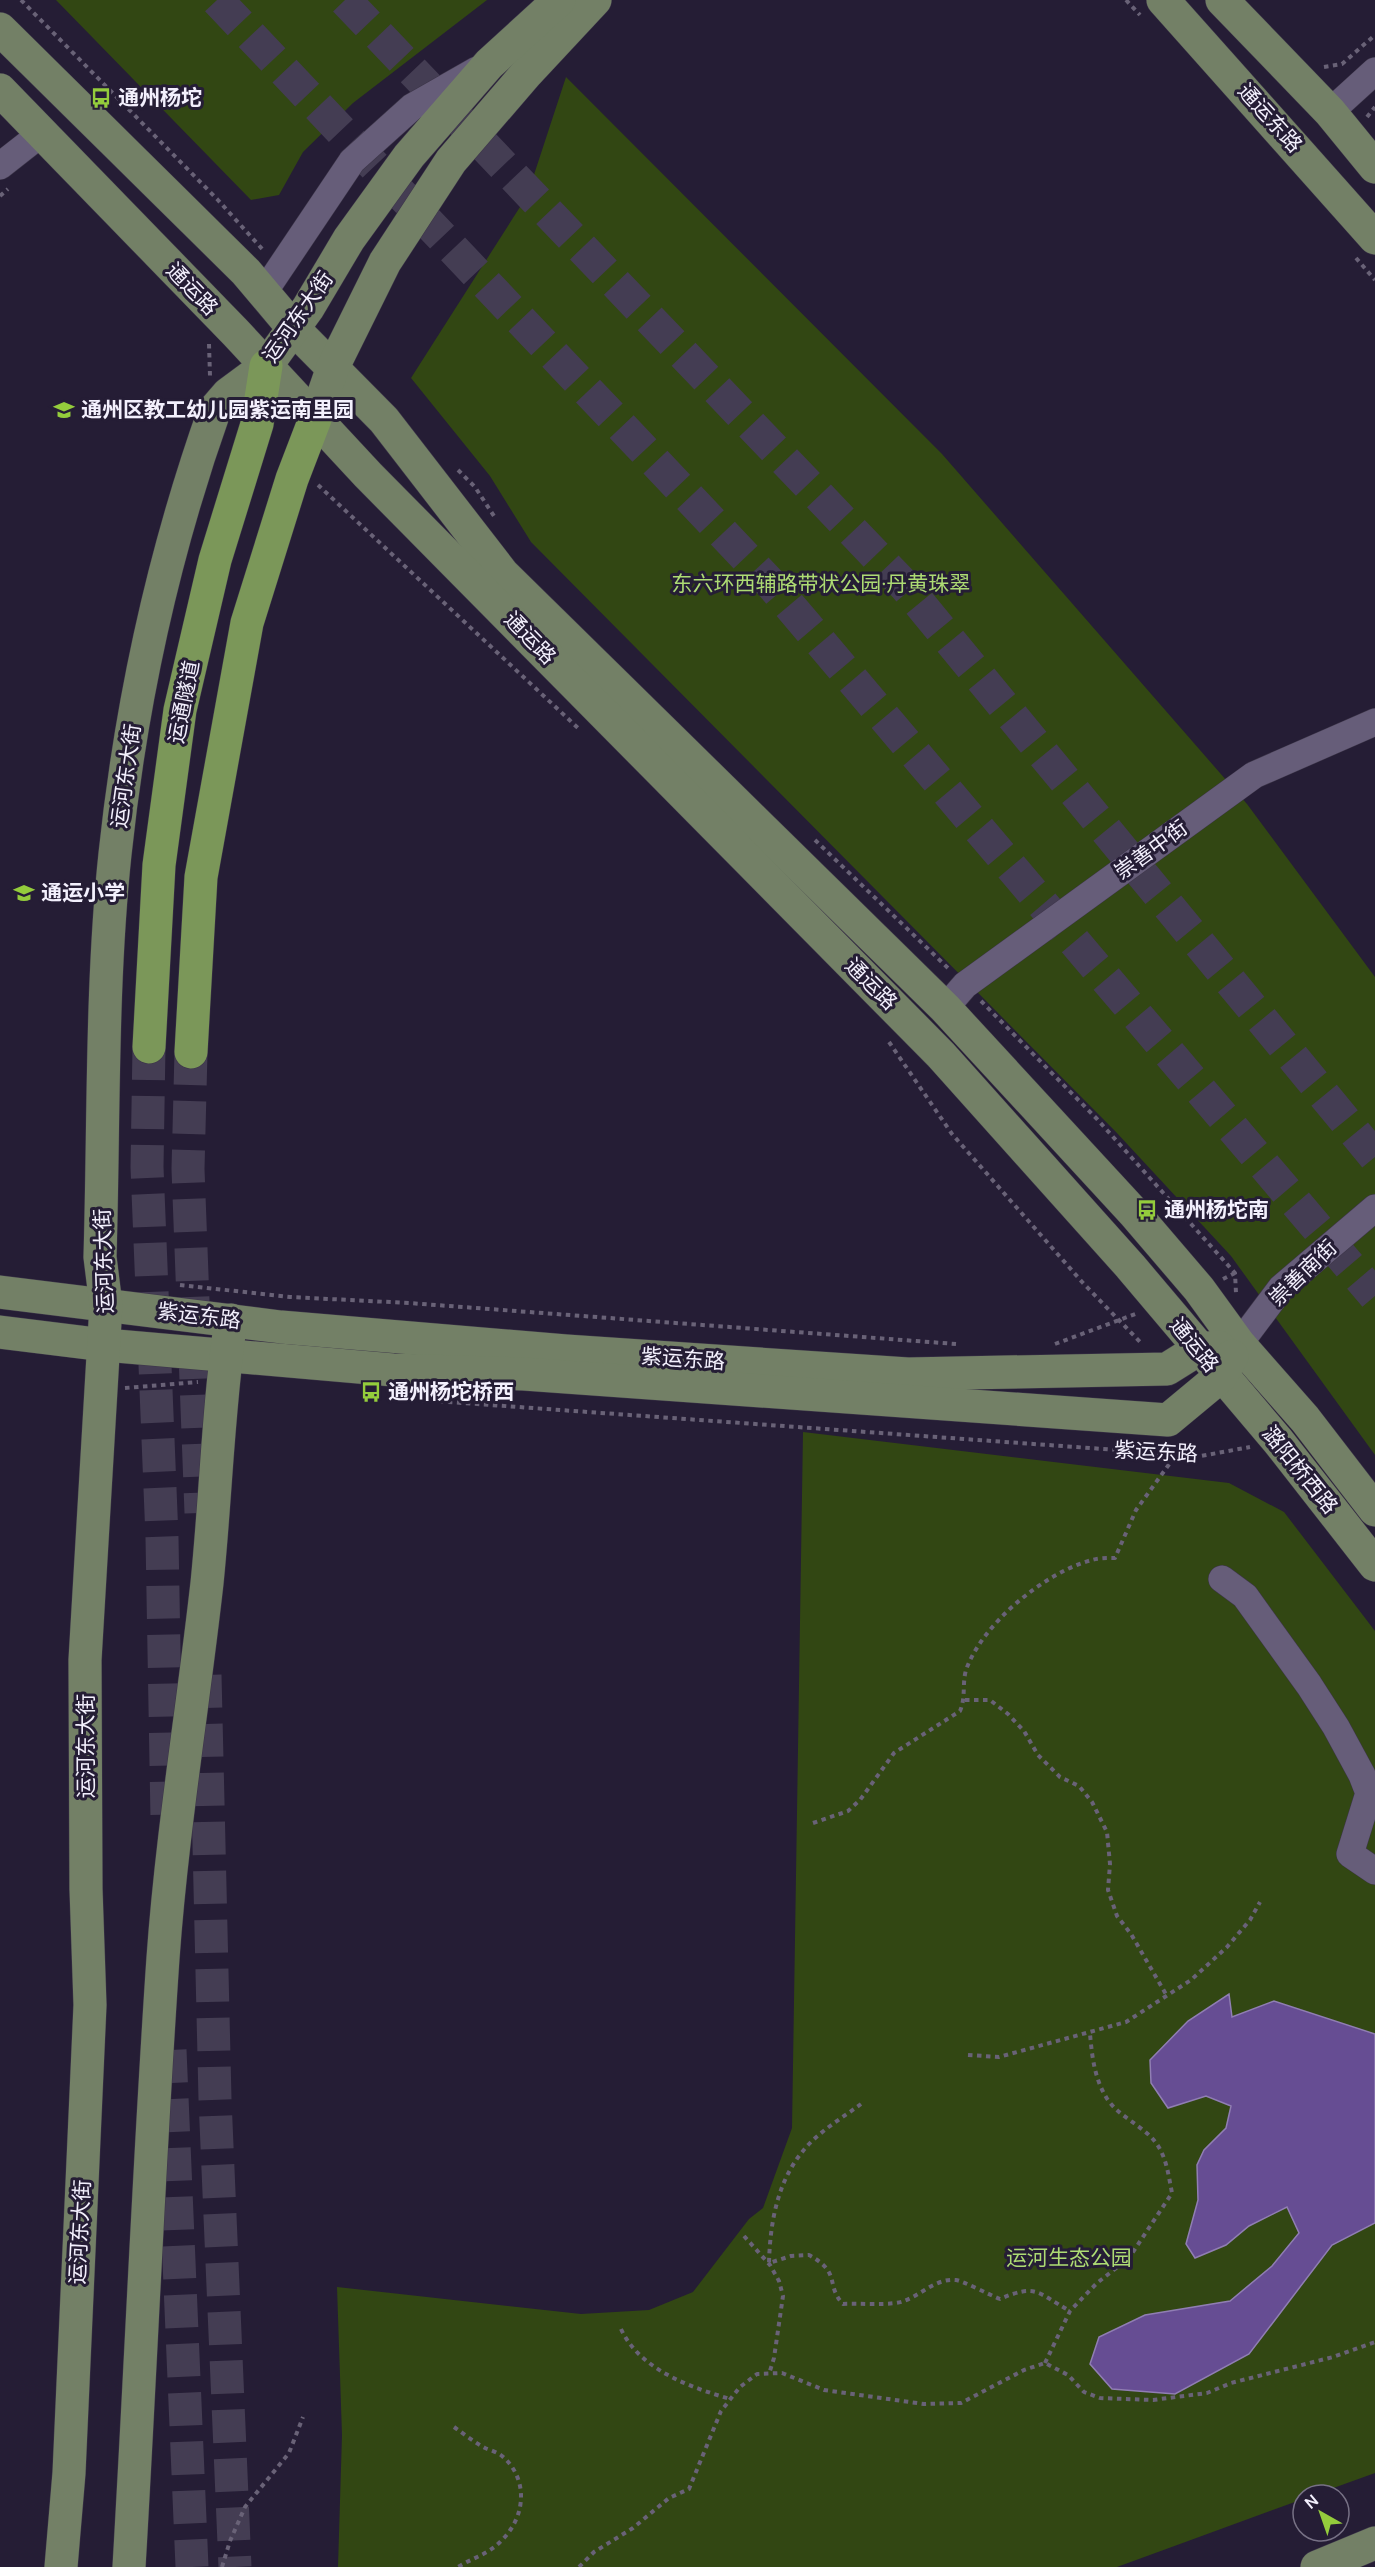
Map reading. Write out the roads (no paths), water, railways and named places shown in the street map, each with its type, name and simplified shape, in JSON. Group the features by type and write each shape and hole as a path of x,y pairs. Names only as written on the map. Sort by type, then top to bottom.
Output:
{"highway":[{"name":"运通隧道","path":"149,1047 159,865 180,710 215,560 257,424 266,366"},
{"path":"191,1052 201,877 247,623 297,465 315,419"}],"main road":[{"name":"运河东大街","path":"61,2567 69,2473 90,2006 86,1889 85,1660 100,1390 105,1345 106,1305 100,1257 109,926 126,762 157,604 214,409 228,394 266,366 294,329 349,239 409,156 489,64 559,0"},
{"path":"315,419 333,367 385,262 451,161 526,74 595,0"},
{"name":"通运东路","path":"1163,0 1375,238"},
{"path":"1222,0 1329,112 1375,167"},
{"path":"0,29 246,272 268,286"},
{"name":"通运路","path":"0,90 315,419 941,1054 1161,1303 1221,1376"},
{"name":"通运路","path":"268,286 294,329 394,432 503,574 955,996 1199,1288 1239,1344"},
{"name":"紫运东路","path":"0,1292 281,1327 566,1351 908,1374 1167,1369 1199,1349"},
{"path":"129,2567 163,1956 179,1796 193,1708 215,1510 225,1368 231,1320"},
{"name":"紫运东路","path":"0,1332 105,1345 225,1368 524,1374 1168,1420 1221,1376 1239,1344"},
{"path":"1199,1349 1239,1344"},
{"name":"潞阳桥西路","path":"1239,1344 1312,1428 1375,1510"},
{"name":"潞阳桥西路","path":"1221,1376 1278,1441 1375,1565"},
{"path":"69,2473 83,2540 82,2567"},
{"path":"1317,2567 1375,2543"}],"street":[{"name":"运河东大街","path":"268,286 352,161 412,107 489,64"},
{"path":"1329,112 1375,71"},
{"path":"0,142 34,125"},
{"path":"0,166 34,125"},
{"name":"崇善中街","path":"955,996 1254,775 1375,722"},
{"name":"崇善南街","path":"1239,1344 1281,1288 1375,1208"},
{"path":"1222,1580 1245,1596 1310,1685 1336,1726 1362,1775 1369,1793 1350,1854 1375,1870"}],"tunnel":[{"path":"217,0 772,585 1375,1296"},
{"path":"345,0 905,586 1375,1157"},
{"path":"149,1047 147,1167 162,1538 167,1819"},
{"path":"191,1052 188,1169 201,1513"},
{"path":"205,1675 215,2099 235,2567"},
{"path":"170,2050 192,2567"}],"place":[{"name":"通州杨坨","path":"101,98"},
{"name":"通州区教工幼儿园紫运南里园","path":"64,410"},
{"name":"通运小学","path":"24,893"},
{"name":"通州杨坨南","path":"1147,1210"},
{"name":"通州杨坨桥西","path":"371,1392"}],"park label":[{"name":"东六环西辅路带状公园·丹黄珠翠","path":"821,584"},
{"name":"运河生态公园","path":"1069,2258"}]}
